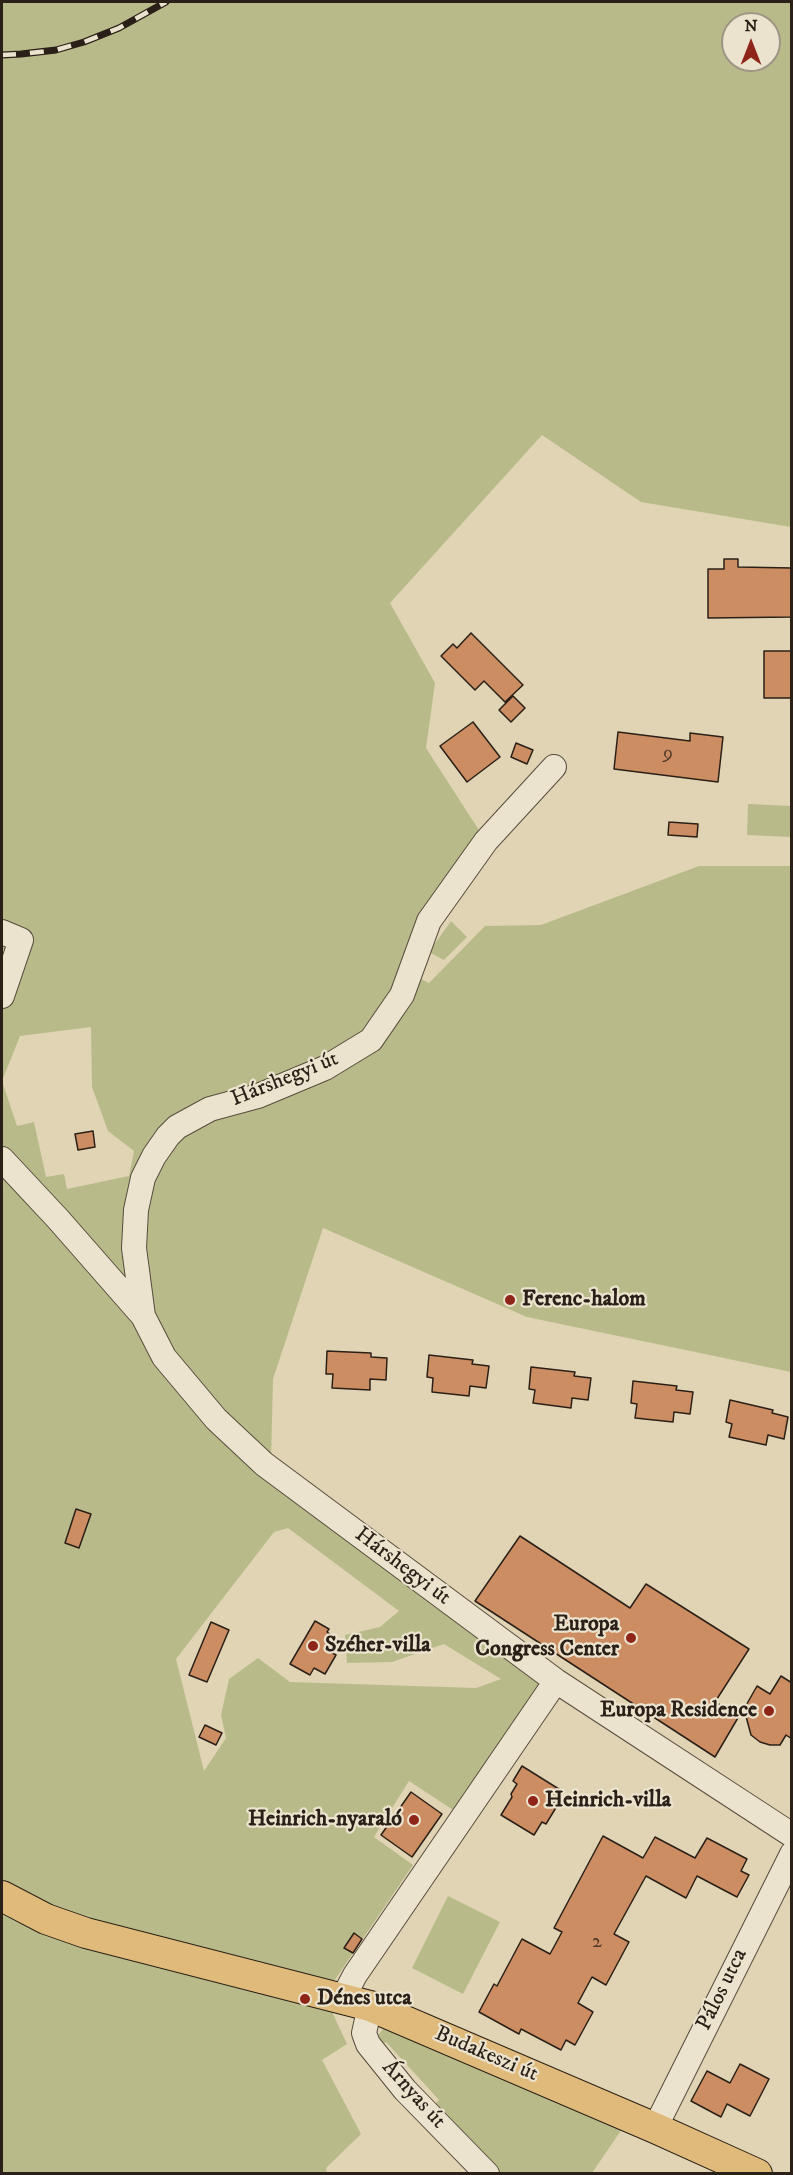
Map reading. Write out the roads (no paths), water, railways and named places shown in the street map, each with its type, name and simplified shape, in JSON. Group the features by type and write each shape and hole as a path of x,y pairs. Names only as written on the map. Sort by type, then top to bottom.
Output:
{"main road":[{"name":"Budakeszi út","path":"2,1896 46,1919 86,1932 356,2002 656,2128 757,2174"}],"street":[{"name":"Hárshegyi út","path":"143,1316 134,1248 136,1210 143,1178 154,1156 168,1136 177,1126 210,1109 258,1096 325,1068 371,1040 402,995 429,921 486,841 554,767"},
{"path":"2,932 21,940 2,996"},
{"name":"Hárshegyi út","path":"2,1158 143,1316 164,1357 216,1419 264,1464 556,1681 792,1835"},
{"path":"356,2002 362,1965 556,1681"},
{"name":"Pálos utca","path":"656,2128 792,1854"},
{"name":"Árnyas út","path":"356,2002 368,2044 405,2090 487,2174"}],"railway":[{"path":"2,55 56,50 84,42 119,28 166,2"}],"place":[{"name":"Ferenc-halom","path":"510,1300"},
{"name":"Europa Congress Center","path":"631,1638"},
{"name":"Széher-villa","path":"313,1646"},
{"name":"Europa Residence","path":"769,1711"},
{"name":"Heinrich-villa","path":"533,1801"},
{"name":"Heinrich-nyaraló","path":"414,1820"},
{"name":"Dénes utca","path":"305,1999"}]}
